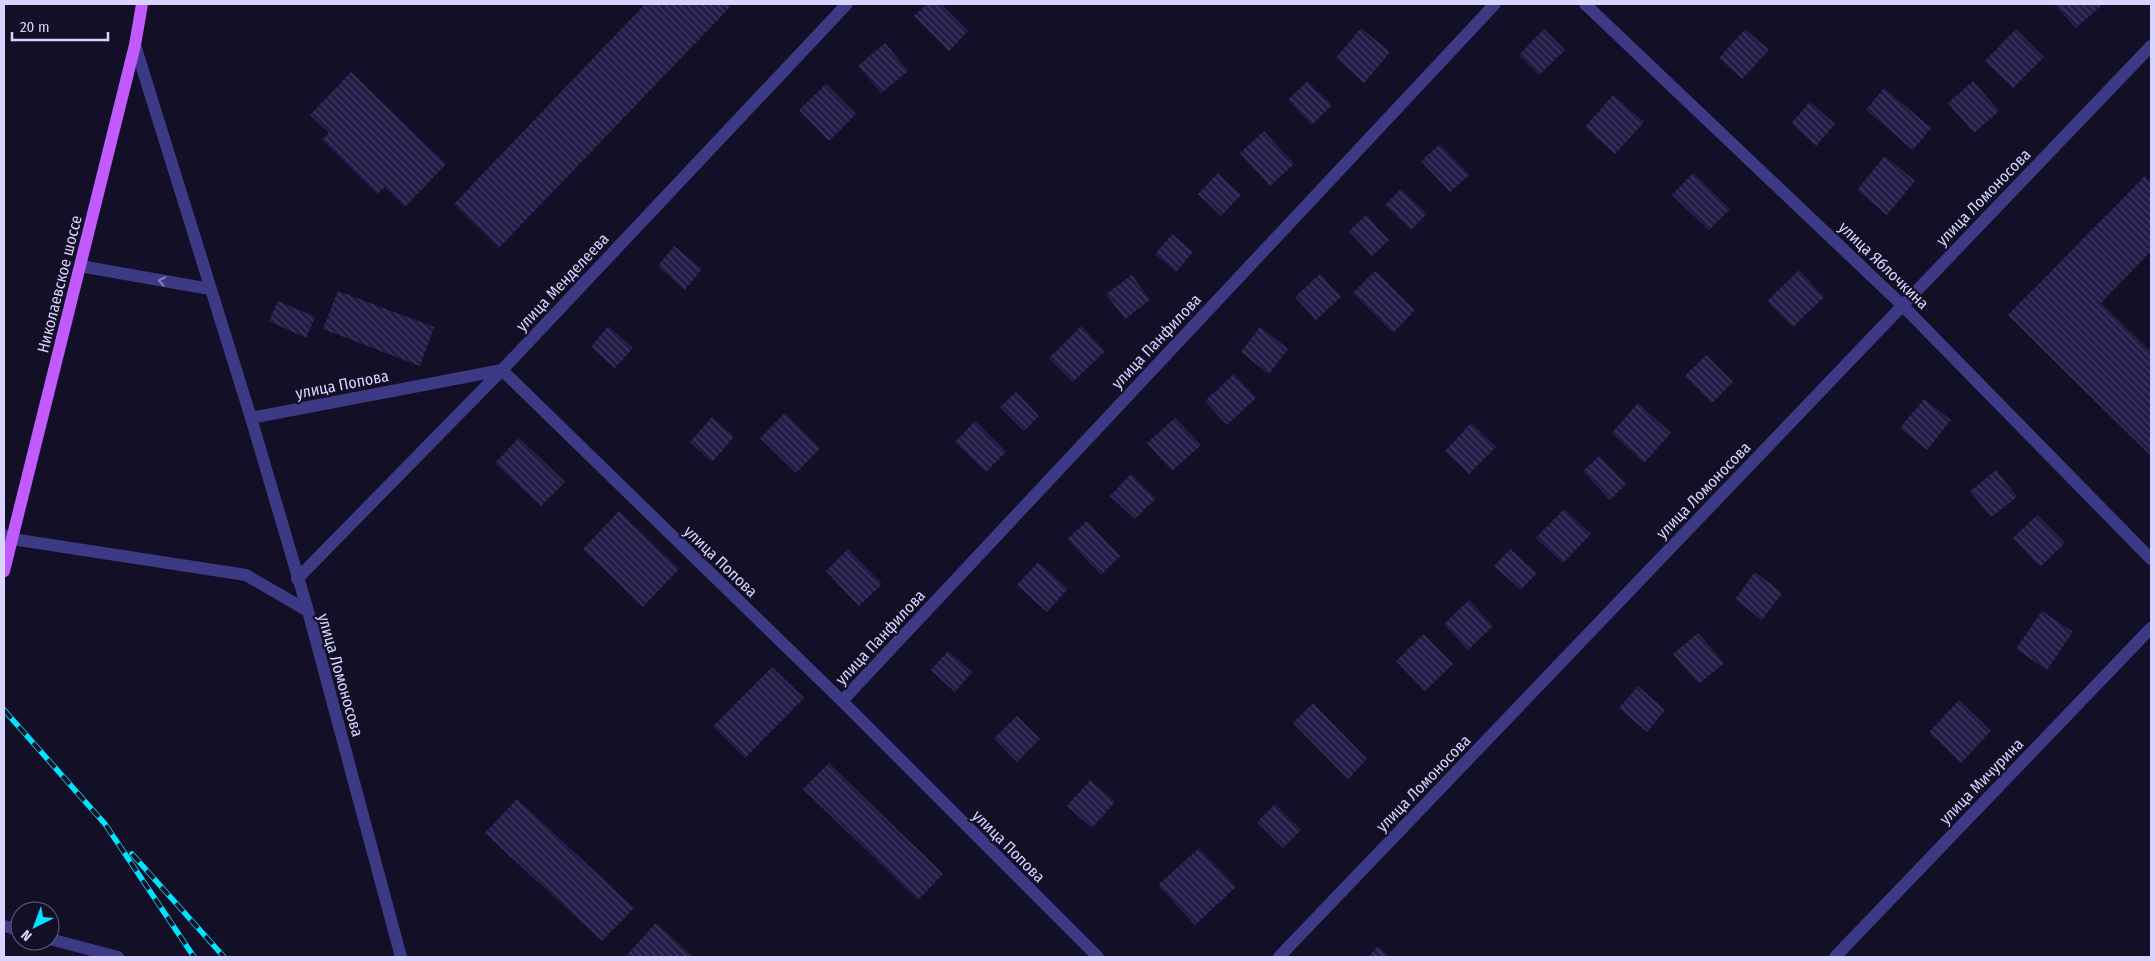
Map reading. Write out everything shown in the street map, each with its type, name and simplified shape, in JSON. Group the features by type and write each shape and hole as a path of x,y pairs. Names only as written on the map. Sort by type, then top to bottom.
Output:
{"main road":[{"name":"Николаевское шоссе","path":"4,571 8,537 80,266 135,45 140,5"}],"street":[{"name":"улица Менделеева","path":"298,579 502,370 846,4"},
{"name":"улица Панфилова","path":"842,701 1495,4"},
{"name":"улица Яблочкина","path":"1585,4 1902,305 2151,559"},
{"path":"135,45 251,418 308,611"},
{"name":"улица Ломоносова","path":"1280,957 2151,46"},
{"path":"80,266 210,289"},
{"name":"улица Попова","path":"251,418 502,370 842,701 1098,957"},
{"name":"улица Ломоносова","path":"8,537 246,575 308,611 401,957"},
{"name":"улица Мичурина","path":"1835,957 2151,628"},
{"path":"60,942 118,957"}],"building":[{"path":"645,4 726,4 730,7 499,248 454,204"},
{"path":"927,4 941,4 968,31 949,51 914,16"},
{"path":"2054,4 2103,4 2076,28"},
{"path":"1361,28 1390,52 1364,83 1336,58"},
{"path":"1544,29 1565,50 1539,75 1519,55"},
{"path":"1745,29 1769,50 1742,79 1719,58"},
{"path":"2016,29 2044,57 2013,88 1985,61"},
{"path":"885,43 908,71 881,93 858,66"},
{"path":"351,72 446,164 405,207 385,187 377,194 322,140 329,133 310,115"},
{"path":"1307,81 1332,105 1312,125 1288,100"},
{"path":"1973,81 1999,111 1974,133 1948,103"},
{"path":"826,84 856,114 829,141 799,110"},
{"path":"1884,88 1931,128 1913,150 1866,110"},
{"path":"1613,95 1644,122 1615,154 1585,127"},
{"path":"1810,102 1835,124 1816,146 1791,123"},
{"path":"1264,131 1294,164 1270,186 1240,153"},
{"path":"1440,144 1469,175 1450,192 1421,161"},
{"path":"1885,156 1915,181 1887,215 1857,190"},
{"path":"1218,173 1241,195 1221,216 1198,194"},
{"path":"1693,173 1730,209 1709,230 1672,195"},
{"path":"2145,176 2151,183 2151,251 2101,303 2151,352 2151,456 2008,315"},
{"path":"1401,189 1427,214 1411,230 1385,205"},
{"path":"1366,215 1389,240 1372,256 1349,231"},
{"path":"1172,234 1193,252 1176,272 1155,254"},
{"path":"674,246 702,269 685,290 658,266"},
{"path":"1799,270 1824,297 1793,327 1767,301"},
{"path":"1375,271 1415,310 1393,333 1353,293"},
{"path":"1320,274 1341,297 1316,320 1295,297"},
{"path":"1132,275 1150,300 1125,319 1106,294"},
{"path":"338,291 434,327 420,366 323,329"},
{"path":"278,301 315,317 306,338 269,321"},
{"path":"608,326 633,348 615,368 591,347"},
{"path":"1081,326 1105,351 1073,382 1049,358"},
{"path":"1260,327 1288,349 1269,374 1241,352"},
{"path":"1706,355 1733,382 1712,403 1685,376"},
{"path":"1234,374 1256,398 1227,425 1205,401"},
{"path":"1016,392 1039,416 1024,431 1000,407"},
{"path":"1924,399 1951,420 1927,450 1900,428"},
{"path":"1638,403 1671,433 1644,463 1612,433"},
{"path":"785,413 820,448 796,473 760,438"},
{"path":"712,417 734,437 712,462 690,442"},
{"path":"1175,418 1201,445 1172,471 1147,443"},
{"path":"975,421 1006,452 986,472 955,442"},
{"path":"1471,423 1496,447 1469,474 1445,451"},
{"path":"519,438 565,482 541,506 495,463"},
{"path":"1599,456 1626,484 1610,500 1583,471"},
{"path":"1996,470 2017,497 1991,517 1970,491"},
{"path":"1131,474 1156,498 1135,519 1110,496"},
{"path":"1564,509 1591,534 1563,563 1536,538"},
{"path":"619,511 679,569 643,607 583,549"},
{"path":"2037,515 2065,543 2040,567 2013,538"},
{"path":"1087,521 1120,556 1101,575 1067,539"},
{"path":"848,549 882,584 859,606 826,571"},
{"path":"1510,549 1537,573 1521,590 1494,566"},
{"path":"1038,562 1068,589 1047,612 1017,585"},
{"path":"1755,572 1782,593 1762,620 1735,599"},
{"path":"1469,600 1493,626 1468,650 1444,624"},
{"path":"2042,611 2073,632 2047,670 2016,649"},
{"path":"1698,633 1724,663 1699,684 1673,654"},
{"path":"1424,634 1453,664 1425,691 1396,661"},
{"path":"948,651 972,672 955,692 931,670"},
{"path":"772,667 804,698 745,758 713,726"},
{"path":"1638,686 1665,710 1647,732 1619,708"},
{"path":"1959,700 1991,731 1961,763 1929,732"},
{"path":"1313,703 1367,759 1348,779 1293,723"},
{"path":"1017,716 1040,739 1017,762 994,738"},
{"path":"829,763 943,874 918,900 803,789"},
{"path":"1090,780 1115,802 1092,828 1067,806"},
{"path":"517,799 634,908 602,941 485,833"},
{"path":"1275,804 1301,830 1283,848 1257,822"},
{"path":"1199,848 1236,887 1195,925 1158,885"},
{"path":"656,923 692,956 625,957"},
{"path":"1378,946 1390,957 1368,957"}],"railway":[{"path":"4,710 105,824 194,957"},
{"path":"132,854 224,957"}]}
